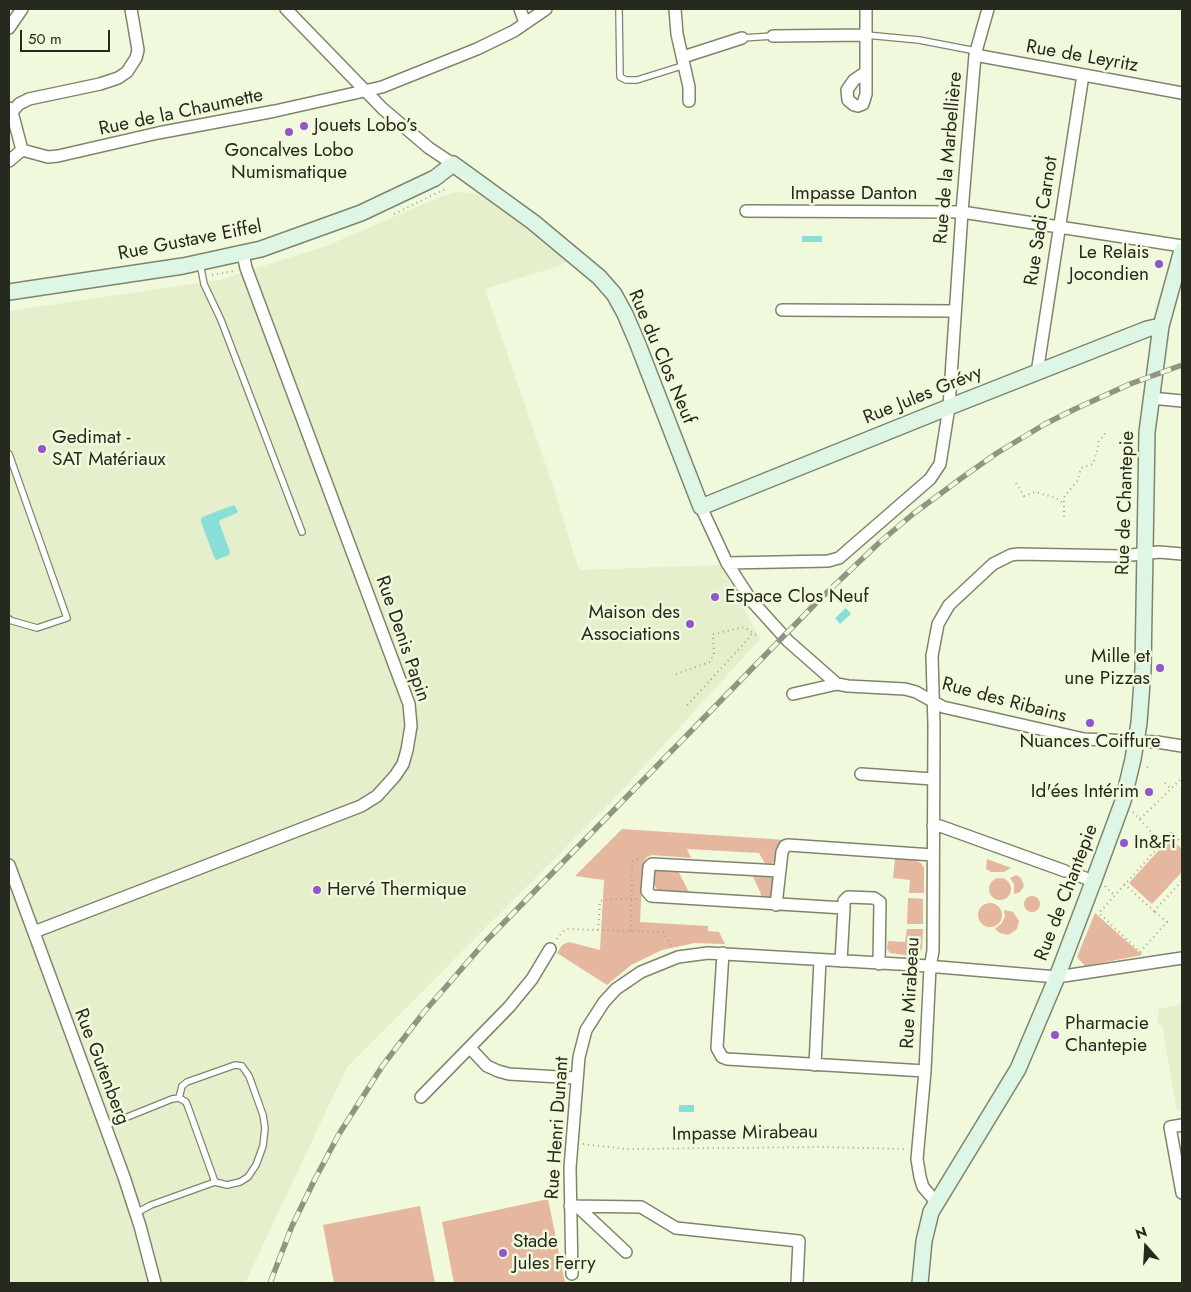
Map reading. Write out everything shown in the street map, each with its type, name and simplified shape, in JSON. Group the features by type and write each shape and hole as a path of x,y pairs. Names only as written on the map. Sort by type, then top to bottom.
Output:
{"street":[{"path":"9,28 22,9"},
{"path":"9,161 22,150 10,110 30,99 100,84 118,78 127,72 136,58 138,50 131,9"},
{"name":"Rue du Clos Neuf","path":"286,9 365,92 429,148 540,227 599,277 614,294 637,342 701,507 727,563 751,600 783,636 820,671 837,684"},
{"path":"520,9 525,23"},
{"name":"Rue de la Chaumette","path":"22,150 48,157 58,156 158,133 365,92 477,50 514,31 546,9"},
{"path":"675,9 677,34 689,87 689,101"},
{"path":"866,9 866,72"},
{"name":"Rue de la Marbellière","path":"727,563 828,560 839,558 930,479 936,471 942,456 949,406 962,212 976,53 988,9"},
{"path":"773,36 866,35"},
{"path":"684,61 742,38"},
{"name":"Rue de Leyritz","path":"976,53 1182,93"},
{"name":"Rue Sadi Carnot","path":"1037,373 1083,75"},
{"name":"Rue Gustave Eiffel","path":"9,292 200,263 243,254 284,242 360,213 435,178 453,164"},
{"name":"Impasse Danton","path":"746,211 962,212 1059,226 1182,248"},
{"name":"Rue de Chantepie","path":"920,1283 924,1241 931,1212 1013,1079 1057,977 1093,881 1122,801 1133,759 1139,723 1143,669 1146,452 1151,398 1161,326 1182,248"},
{"name":"Rue Denis Papin","path":"34,932 353,810 369,802 385,788 403,764 411,726 409,704 243,254"},
{"path":"782,310 956,311"},
{"name":"Rue Jules Grévy","path":"701,507 949,406 1148,329 1161,326"},
{"path":"1151,398 1182,400"},
{"name":"Rue Mirabeau","path":"936,1202 923,1187 920,1178 918,1149 932,951 934,725 932,656 938,624 949,605 993,564 1004,558 1018,554 1122,556 1159,552 1182,554"},
{"name":"Rue des Ribains","path":"792,694 837,684 905,689 916,692 943,707 1084,739 1157,742 1182,746"},
{"path":"861,774 933,779"},
{"path":"933,826 940,826 1065,871"},
{"path":"776,905 782,852 785,846 788,845 933,855"},
{"path":"780,871 652,864 650,865 647,892 651,896 844,908"},
{"name":"Rue Gutenberg","path":"9,865 136,1213 155,1283"},
{"path":"1077,875 1093,881"},
{"path":"841,961 844,901 848,897 874,898 880,902 879,964"},
{"path":"421,1097 522,992 550,950"},
{"name":"Rue Henri Dunant","path":"572,1274 574,1206 572,1143 579,1057 586,1030 604,1002 616,989 641,972 678,957 694,954 841,961 1057,977 1182,958"},
{"path":"724,954 717,1048 718,1053 727,1059 925,1071"},
{"path":"815,1065 820,960"},
{"path":"470,1048 487,1066 498,1071 509,1074 576,1078"},
{"path":"1182,1125 1170,1127 1182,1193"},
{"path":"574,1206 626,1252"},
{"path":"574,1206 640,1207 676,1228 800,1241 798,1283"}],"lane":[{"path":"619,9 620,77 626,80 636,80 684,61"},
{"path":"866,35 919,40 976,53"},
{"path":"742,38 773,36"},
{"path":"200,263 204,284 222,320 302,532"},
{"path":"9,454 67,618 37,628 9,619"},
{"path":"136,1213 151,1205 214,1182 227,1185 240,1182 248,1177 256,1165 263,1146 265,1128 263,1115 249,1076 242,1066 235,1065 187,1082 182,1086 179,1098"},
{"path":"105,1126 172,1099 179,1098 186,1102 214,1182"}],"path":[{"path":"1064,517 1064,497 1078,480 1081,468 1091,465 1095,461 1098,442 1107,431"},
{"path":"1016,484 1024,496 1035,492 1056,498 1063,503"},
{"path":"676,674 710,662 715,646 713,634 744,627 756,635"},
{"path":"686,704 692,700 750,638 752,632"},
{"path":"1147,767 1151,770"},
{"path":"1140,819 1182,779"},
{"path":"1165,783 1171,789"},
{"path":"1122,801 1161,844"},
{"path":"1152,963 1099,912 1171,833 1182,843"},
{"path":"631,931 632,862 635,859 644,859 650,865"},
{"path":"1154,911 1182,882"},
{"path":"1124,884 1167,922 1140,952"},
{"path":"598,930 600,901 608,899 637,899 648,894"},
{"path":"550,950 562,932 567,929 663,932 678,957"},
{"name":"Impasse Mirabeau","path":"572,1143 626,1149 823,1147 918,1149"}],"shaded area":[{"path":"456,192 476,194 487,199 567,260 562,265 485,289 553,486 579,570 720,565 760,639 619,794 347,1067 245,1283 9,1283 9,311 219,280 326,246 442,196"},
{"path":"622,829 786,840 779,845 775,861 769,865 766,865 759,853 687,849 691,858 652,855 647,857 643,864 640,922 708,926 708,931 719,932 725,944 695,943 662,950 631,965 607,985 557,953 562,945 569,942 600,950 604,880 575,876"},
{"path":"1170,838 1182,849 1182,872 1152,904 1129,883"},
{"path":"895,858 912,859 921,863 924,868 924,893 909,893 910,880 893,878"},
{"path":"987,859 1011,868 1004,872 991,872 986,869"},
{"path":"658,869 677,869 690,894 658,891 654,884 655,873"},
{"path":"752,874 774,878 773,896 771,898 763,899"},
{"path":"1016,875 1021,878 1024,886 1020,892 1015,894 1014,884 1010,878"},
{"path":"1000,878 1008,881 1011,889 1008,897 1000,900 992,897 989,889 992,881"},
{"path":"1029,896 1035,896 1040,901 1038,910 1029,912 1024,907 1024,901"},
{"path":"908,898 923,899 923,924 907,924"},
{"path":"985,903 995,903 1002,910 1002,920 995,927 985,927 978,920 978,910"},
{"path":"1004,910 1013,912 1019,921 1017,929 1008,935 1000,933 995,929 1002,923 1005,916"},
{"path":"1095,913 1142,955 1085,966 1077,957"},
{"path":"907,929 923,929 922,949 913,956 890,953 887,949 888,941 905,942"},
{"path":"1182,1004 1182,1110 1177,1111 1162,1025 1157,1025 1159,1009"},
{"name":"Stade Jules Ferry","path":"548,1199 565,1283 454,1283 442,1222"},
{"path":"420,1206 435,1283 334,1283 323,1225"}],"water":[{"path":"802,236 822,236 822,242 802,242"},
{"path":"234,505 238,511 237,513 219,522 230,552 229,555 216,560 201,519"},
{"path":"846,608 851,614 840,624 835,618"},
{"path":"679,1105 694,1105 694,1112 679,1112"}],"railway":[{"path":"270,1283 292,1226 339,1134 383,1065 424,1012 485,942 820,599 880,542 913,514 997,453 1045,424 1075,409 1130,384 1182,365"}],"place":[{"name":"Jouets Lobo’s","path":"304,126"},
{"name":"Goncalves Lobo Numismatique","path":"289,132"},
{"name":"Le Relais Jocondien","path":"1159,264"},
{"name":"Gedimat - SAT Matériaux","path":"42,449"},
{"name":"Espace Clos Neuf","path":"715,597"},
{"name":"Maison des Associations","path":"690,624"},
{"name":"Mille et une Pizzas","path":"1160,668"},
{"name":"Nuances Coiffure","path":"1090,723"},
{"name":"Id'ées Intérim","path":"1149,792"},
{"name":"In&Fi","path":"1124,843"},
{"name":"Hervé Thermique","path":"317,890"},
{"name":"Pharmacie Chantepie","path":"1055,1035"},
{"name":"Stade Jules Ferry","path":"503,1253"}]}
